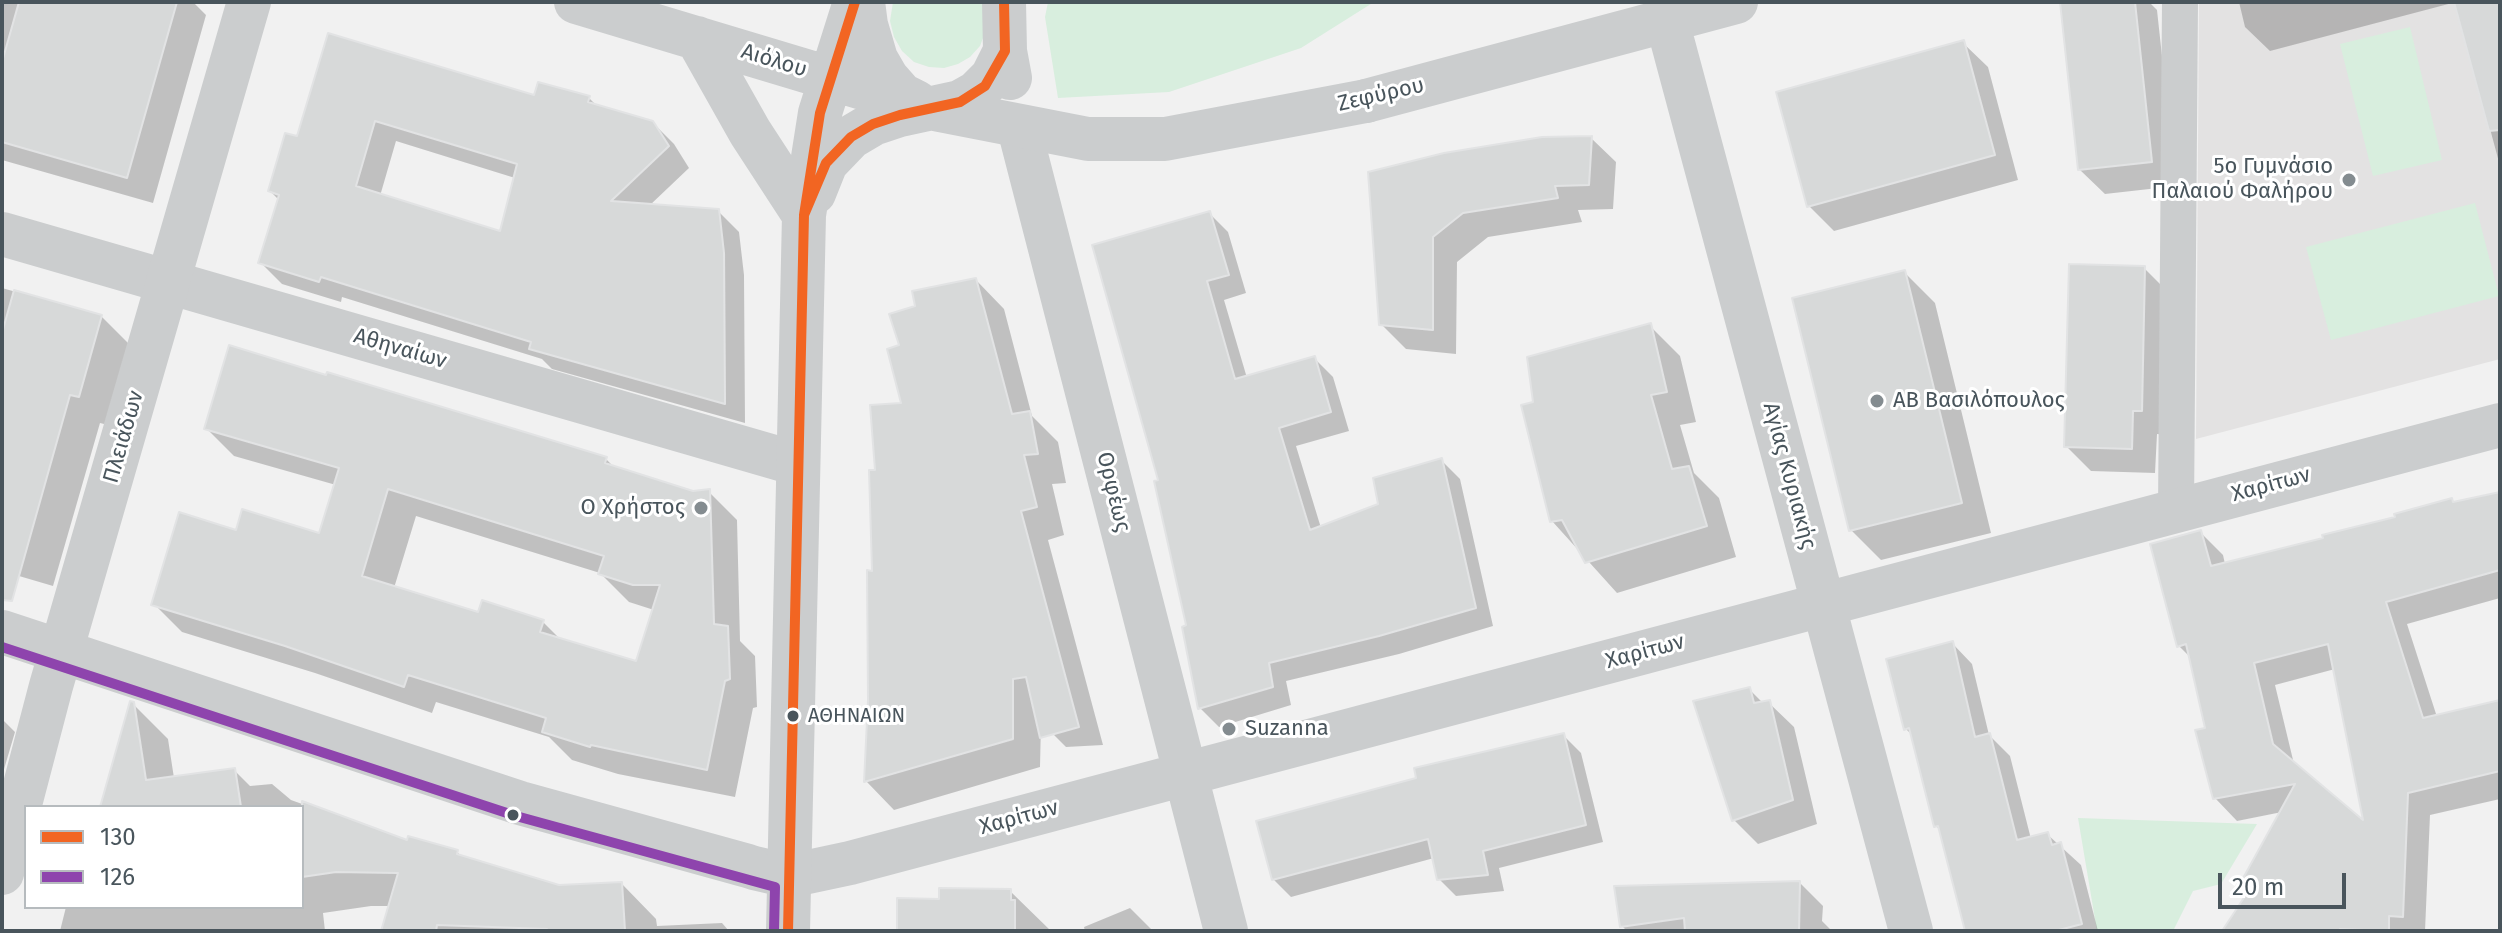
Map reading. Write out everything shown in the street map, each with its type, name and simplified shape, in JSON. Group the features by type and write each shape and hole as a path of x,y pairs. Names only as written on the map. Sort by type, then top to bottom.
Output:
{"street":[{"name":"Πλειάδων","path":"2,873 62,651 249,2"},
{"name":"Αιόλου","path":"576,2 929,108 1019,128"},
{"path":"788,931 768,871 798,464 804,215 820,113 855,2"},
{"path":"863,2 870,43 887,78 902,95 929,108"},
{"name":"Ορφέως","path":"1004,2 1005,51 1019,128 1226,931"},
{"name":"Ζεφύρου","path":"1019,128 1088,139 1165,139 1366,101 1736,2"},
{"path":"2176,511 2180,2"},
{"name":"Αγίας Κυριακής","path":"1667,21 1911,931"},
{"path":"697,38 750,132 804,215"},
{"path":"804,215 826,163 851,137 873,124 960,102 976,93 992,77 1005,51"},
{"name":"Αθηναίων","path":"2,234 798,464"},
{"name":"Χαρίτων","path":"768,871 850,863 2500,425"},
{"path":"2,632 520,803 768,871"}],"shaded area":[{"name":"5ο Γυμνάσιο Παλαιού Φαλήρου","path":"2199,2 2500,2 2500,359 2196,439"}],"green space":[{"path":"893,2 985,2 986,30 980,46 970,57 944,68 914,62 902,51 894,37 890,21"},
{"path":"1048,2 1374,2 1301,48 1169,92 1058,98 1045,17"},
{"path":"2410,27 2442,160 2373,176 2340,44"},
{"path":"2475,203 2499,296 2331,340 2306,247"},
{"path":"2078,818 2257,824 2221,884 2193,891 2173,931 2097,931"}],"building":[{"path":"19,2 177,2 127,178 2,142 2,62"},
{"path":"2060,2 2135,2 2152,162 2078,170"},
{"path":"2454,2 2500,2 2500,130 2489,131"},
{"path":"328,33 534,95 538,82 590,96 588,102 653,121 669,146 611,201 719,209 724,253 725,404 529,349 531,342 321,277 319,282 258,263 279,195 268,191 285,133 297,136","holes":["375,121 517,164 500,231 356,186"]},
{"path":"1964,40 1995,155 1807,207 1776,92"},
{"path":"1592,136 1589,185 1555,186 1558,198 1463,213 1433,237 1433,330 1379,325 1368,172 1444,153 1542,137"},
{"path":"1210,211 1229,275 1207,281 1235,379 1315,356 1331,412 1279,428 1310,530 1378,504 1373,478 1442,458 1476,608 1269,663 1273,687 1198,709 1182,627 1186,625 1154,481 1158,480 1092,245"},
{"path":"2069,264 2145,266 2142,411 2133,411 2132,449 2064,447"},
{"name":"ΑΒ Βασιλόπουλος","path":"1905,270 1962,503 1849,531 1792,298"},
{"path":"976,278 1012,414 1030,411 1038,454 1024,455 1037,507 1021,511 1079,727 1040,738 1026,677 1013,679 1013,739 864,782 868,700 867,570 872,571 869,470 875,470 870,405 901,403 887,349 899,345 889,314 915,306 912,291"},
{"path":"14,290 102,315 79,397 70,395 12,601 2,600 2,333"},
{"path":"1651,323 1667,392 1651,395 1672,469 1689,466 1707,526 1585,563 1562,520 1550,522 1521,405 1533,402 1527,357"},
{"path":"229,345 607,457 605,463 693,491 710,489 714,624 728,626 730,679 725,681 707,770 590,747 542,732 546,718 408,675 404,687 151,605 179,512 236,530 242,509 319,533 339,468 204,429","holes":["388,489 604,556 598,574 633,585 660,585 636,661 540,632 544,620 482,600 478,612 362,576"]},
{"path":"2500,492 2500,570 2386,602 2423,718 2500,700 2500,771 2408,793 2403,917 2389,916 2389,931 2222,931 2251,887 2242,880 2295,784 2213,799 2195,730 2205,728 2186,644 2177,647 2150,544 2201,530 2211,566 2323,538 2322,535 2395,517 2394,514 2452,498 2453,502","holes":["2328,644 2363,820 2273,744 2254,663"]},
{"path":"1953,641 1975,737 1990,733 2017,840 2048,832 2052,845 2061,842 2082,924 2055,931 1965,931 1938,826 1934,827 1909,728 1904,730 1886,659"},
{"path":"1750,687 1754,703 1770,700 1793,800 1732,821 1693,701"},
{"path":"130,701 134,702 146,780 235,768 241,805 101,805"},
{"path":"1564,733 1586,825 1483,851 1488,875 1437,880 1428,839 1272,880 1256,821 1416,778 1414,768"},
{"path":"302,801 407,840 408,836 458,850 457,854 559,885 622,882 625,931 548,931 437,925 436,931 381,931 398,873 336,872 304,877"},
{"path":"1800,881 1799,931 1685,931 1684,918 1620,927 1614,886"},
{"path":"939,888 1011,889 1011,900 1015,900 1015,931 897,931 897,898 939,899"}],"transit line":[{"name":"130","path":"788,931 804,215 820,113 855,2"},
{"name":"130","path":"804,215 826,163 851,137 873,124 900,115 960,102 985,86 1005,51 1004,2"},
{"name":"126","path":"2,647 516,816 775,887 774,931"}],"place":[{"name":"5ο Γυμνάσιο Παλαιού Φαλήρου","path":"2349,180"},
{"name":"ΑΒ Βασιλόπουλος","path":"1877,401"},
{"name":"Ο Χρήστος","path":"701,508"},
{"name":"ΑΘΗΝΑΙΩΝ","path":"793,716"},
{"name":"Suzanna","path":"1229,729"}]}
